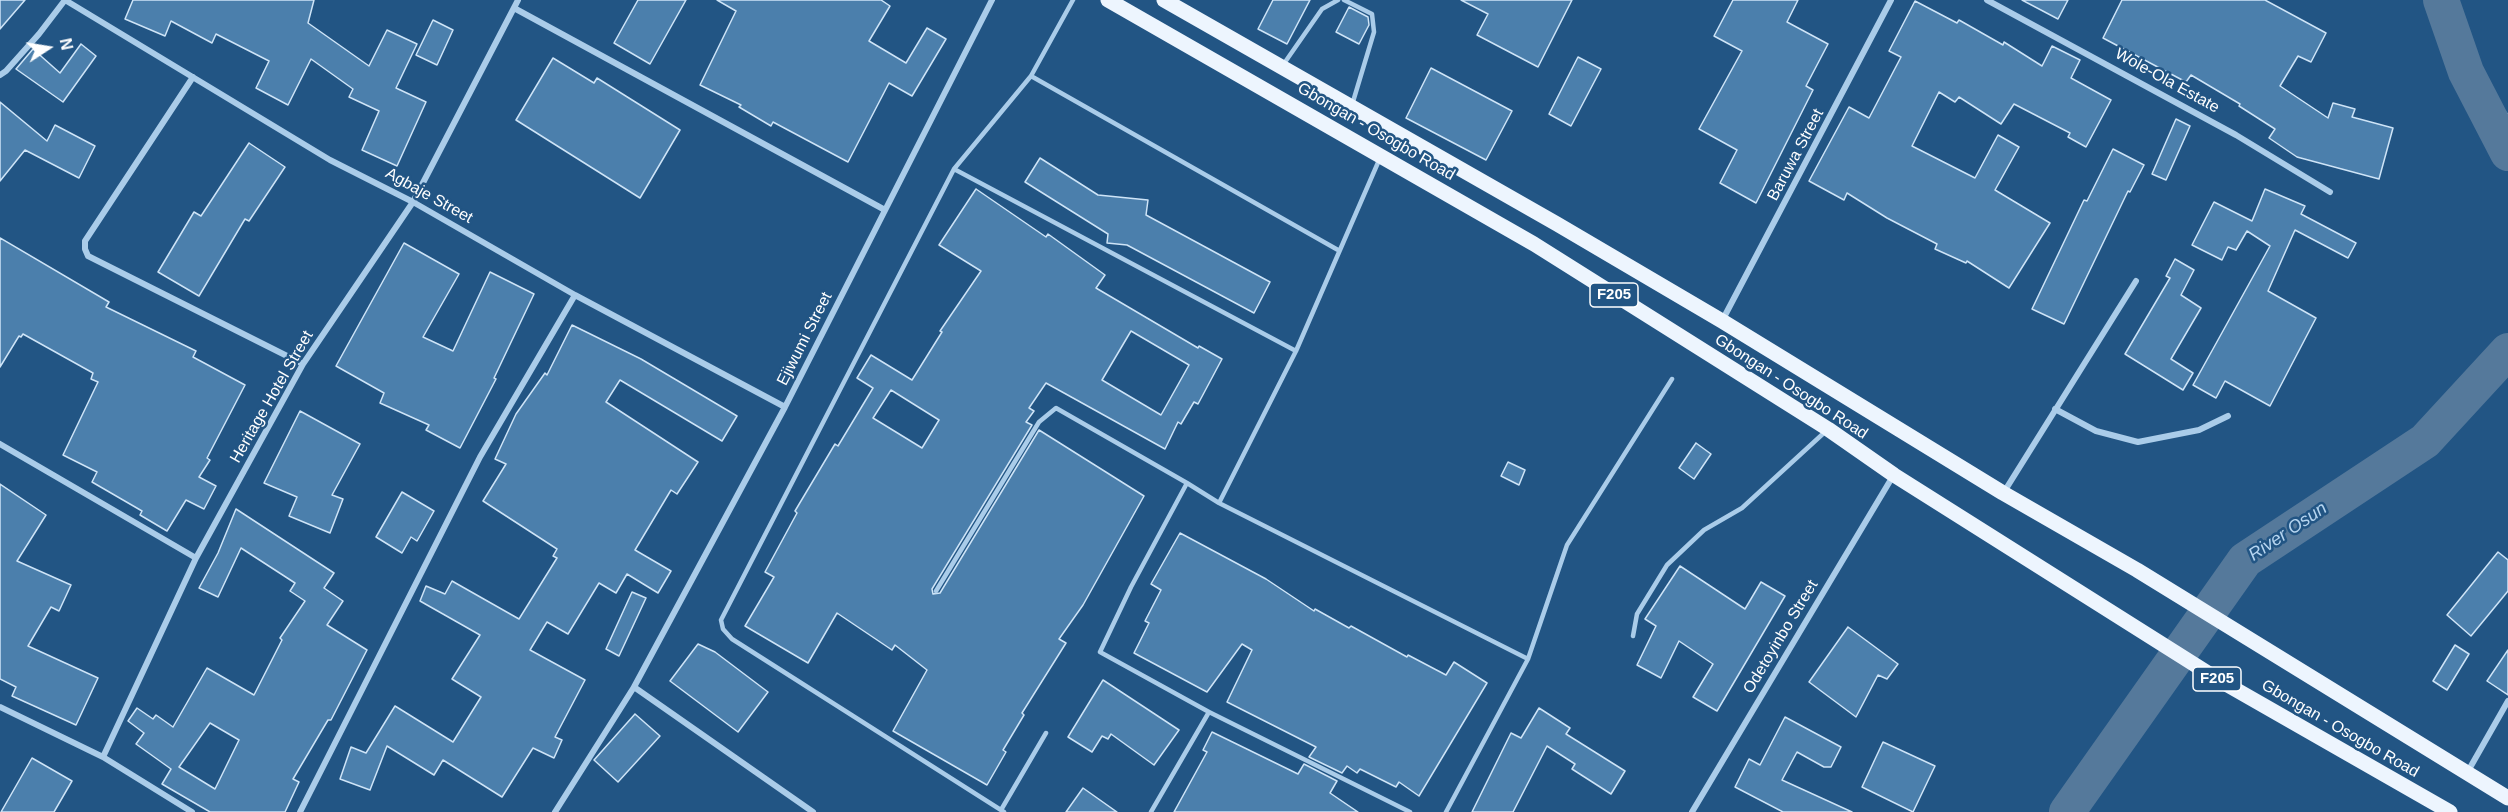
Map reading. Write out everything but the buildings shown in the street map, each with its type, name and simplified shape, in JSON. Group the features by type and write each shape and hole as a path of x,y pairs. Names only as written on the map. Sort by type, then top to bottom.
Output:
{"main road":[{"name":"Gbongan - Osogbo Road","path":"1108,0 1534,244 1828,429 1894,476 2219,680 2450,812"},
{"name":"Gbongan - Osogbo Road","path":"1164,0 1722,321 2003,493 2137,570 2508,798"}],"street":[{"path":"0,75 32,42 64,0"},
{"name":"Agbaje Street","path":"64,0 330,160 413,202 575,295 785,407"},
{"name":"Heritage Hotel Street","path":"103,757 196,558 303,364 413,202 518,0"},
{"name":"Ejiwumi Street","path":"555,812 634,687 785,407 992,0"},
{"name":"Baruwa Street","path":"1722,321 1891,0"},
{"name":"Wole-Ola Estate","path":"1987,0 2226,129 2331,192"},
{"path":"514,8 885,210"},
{"path":"193,78 84,240 85,249 88,256 303,364"},
{"path":"2003,493 2136,281"},
{"path":"300,812 480,457 575,295"},
{"path":"2055,409 2096,431 2138,442 2199,430 2228,416"},
{"path":"0,444 196,558"},
{"name":"Odetoyinbo Street","path":"1692,812 1894,476"},
{"path":"634,687 813,812"},
{"path":"2467,773 2508,702"},
{"path":"0,707 103,757 192,812"}],"lane":[{"path":"1046,733 1003,811 732,639 723,629 721,620 954,169 1031,76 1072,0"},
{"path":"1281,67 1322,9 1338,0"},
{"path":"1344,0 1372,14 1374,32 1351,107"},
{"path":"1031,76 1338,250"},
{"path":"1219,503 1296,351 1338,250 1381,156"},
{"path":"954,169 1296,351"},
{"path":"1446,812 1528,659 1566,545 1672,379"},
{"path":"936,591 1038,422 1056,408 1219,503 1528,659"},
{"path":"1633,636 1637,614 1667,565 1704,530 1742,508 1828,429"},
{"path":"1187,483 1131,587 1100,652 1209,712 1410,812"},
{"path":"1151,812 1209,712"}],"waterway":[{"name":"River Osun","path":"2441,0 2466,72 2508,153"},
{"path":"2466,72 2508,118"},
{"name":"River Osun","path":"2067,812 2245,560 2425,441 2508,351"}]}
